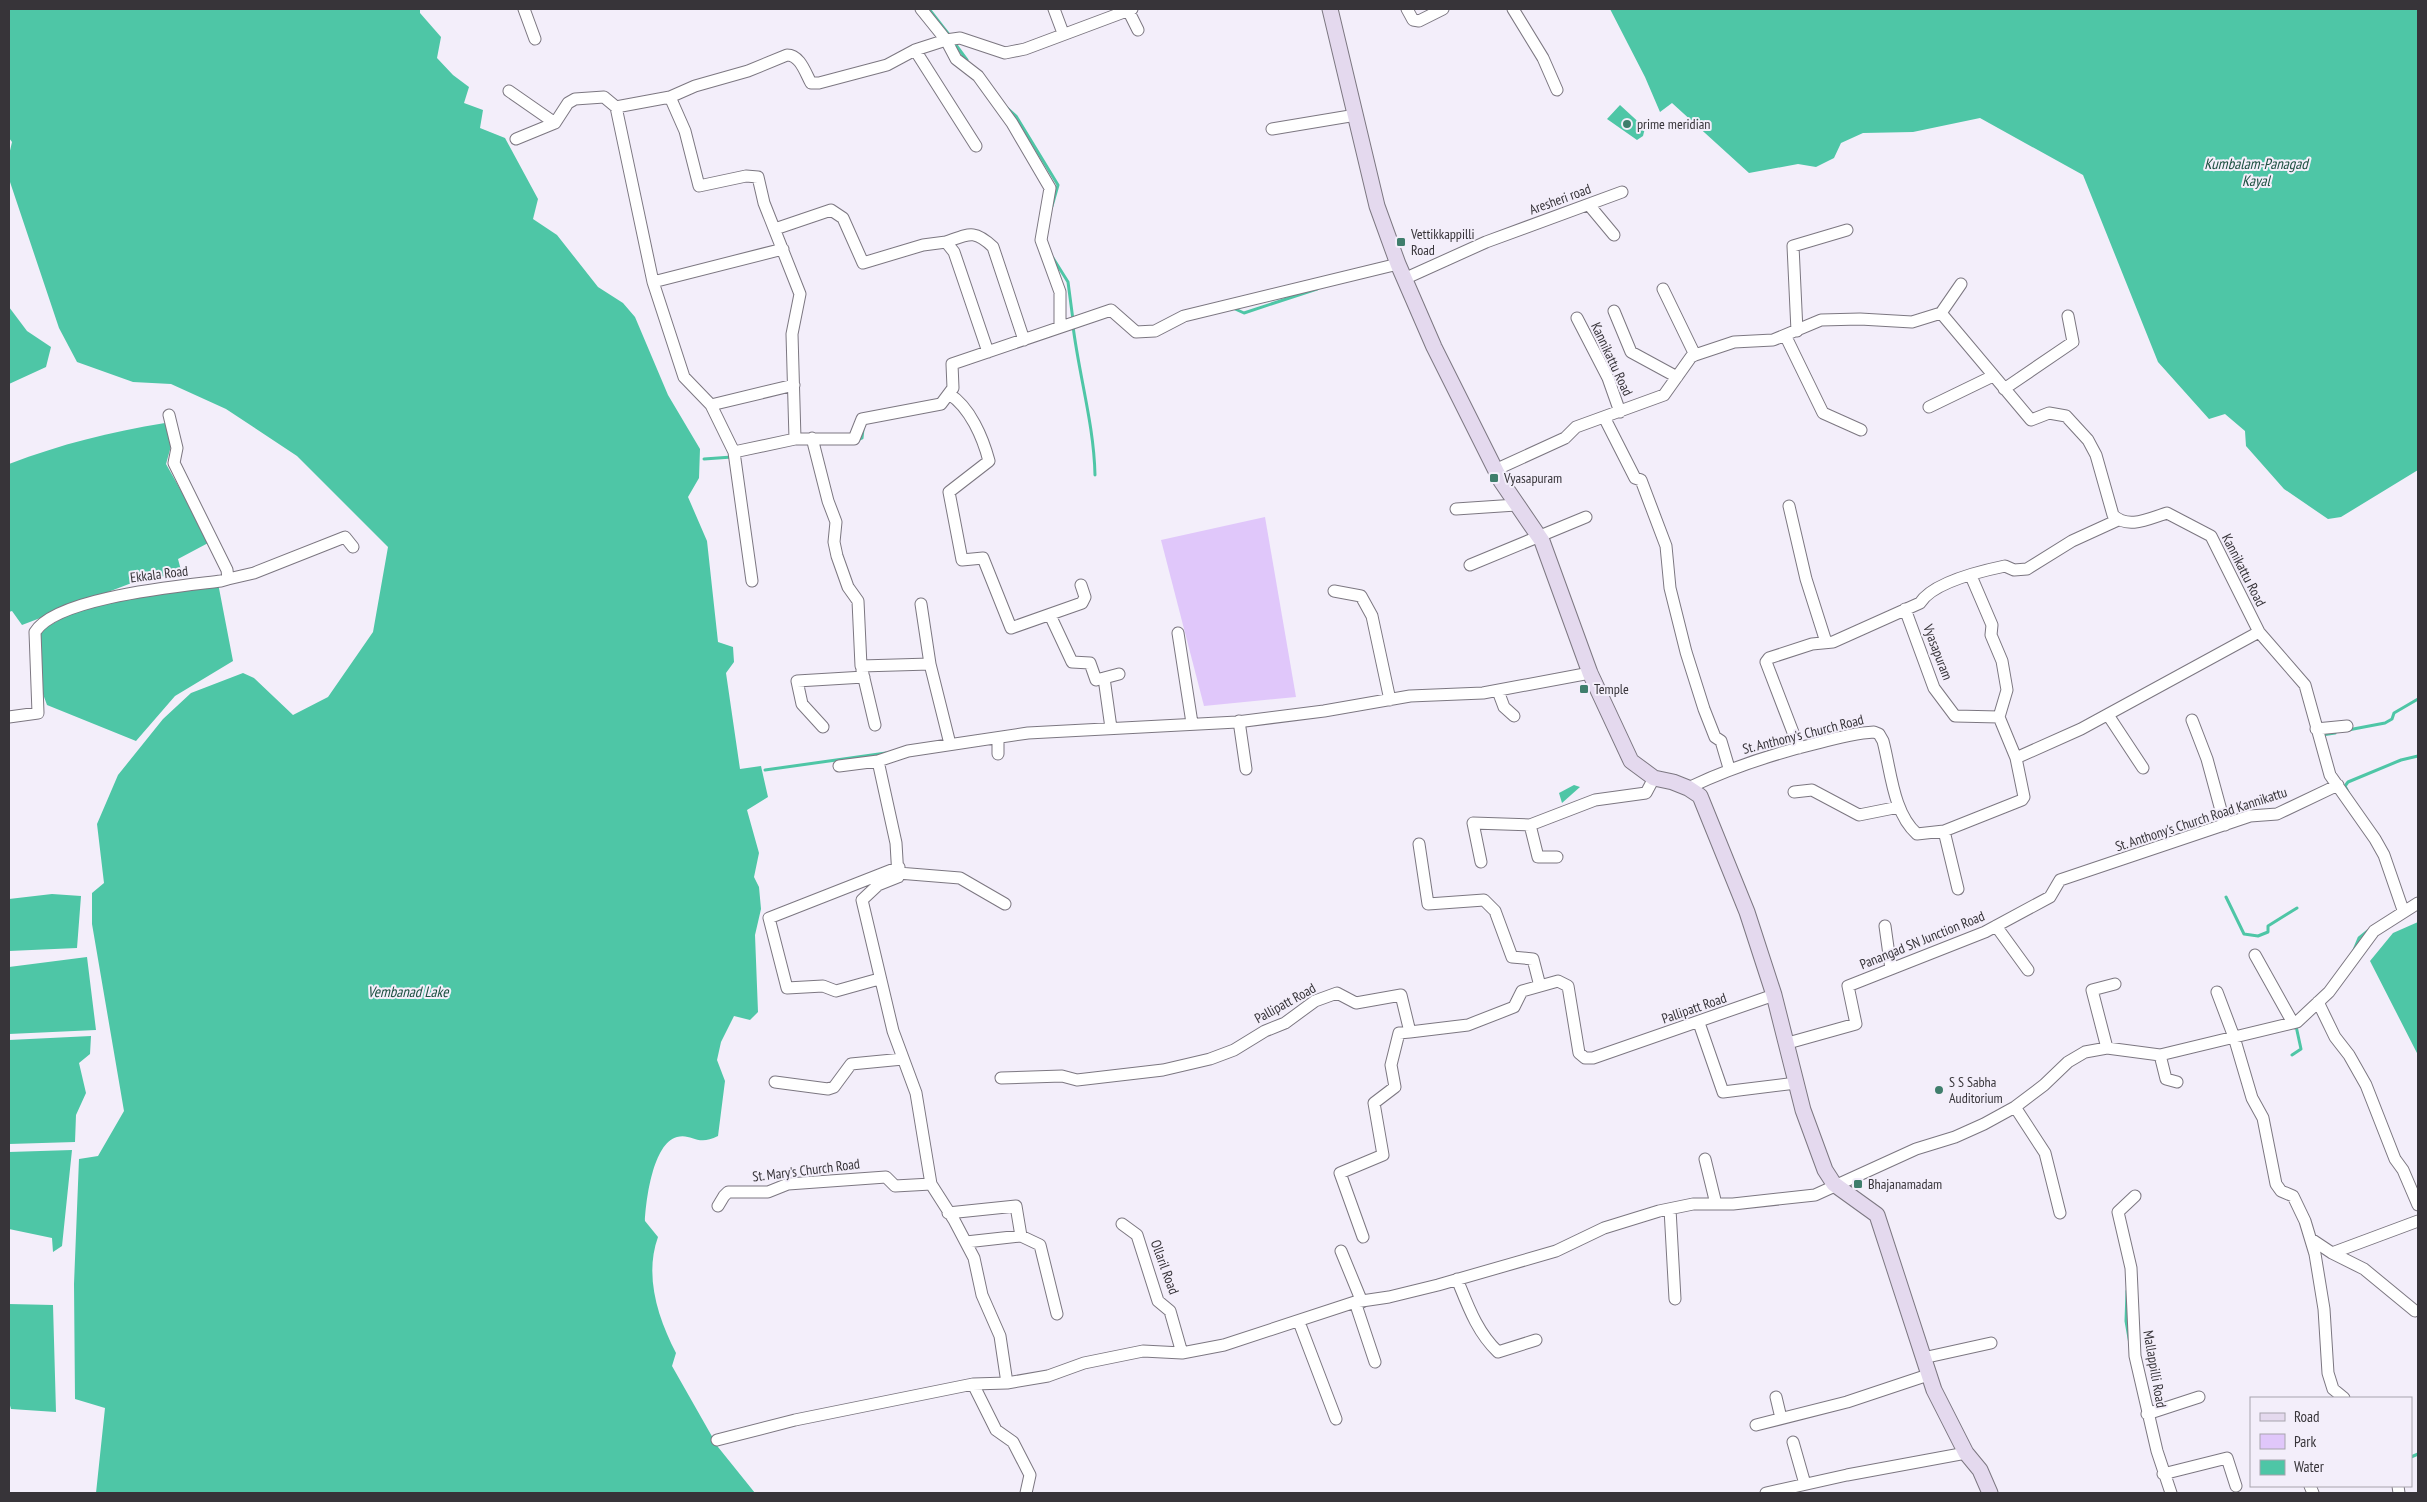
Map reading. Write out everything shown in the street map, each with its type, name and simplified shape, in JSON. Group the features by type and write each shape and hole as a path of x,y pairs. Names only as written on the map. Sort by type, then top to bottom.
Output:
{"main road":[{"path":"1330,9 1377,206 1404,280 1434,347 1495,470 1516,505 1542,542 1590,673 1631,761 1654,778 1674,782 1700,796 1747,912 1788,1043 1796,1083 1825,1170 1834,1184 1877,1215 1928,1375 1966,1453 1980,1470 1990,1493"}],"street":[{"path":"524,9 535,40"},
{"path":"921,9 946,40 956,59 978,76 1012,123 1050,188 1041,240 1060,292 1060,326"},
{"path":"1054,9 1063,33"},
{"path":"616,107 670,97 695,86 748,71 787,55 793,55 797,59 811,83 819,83 887,65 915,50 946,40 960,38 1005,53 1025,49 1130,9 1138,30"},
{"path":"1407,9 1413,20 1419,21 1443,9"},
{"path":"1513,9 1543,58 1557,90"},
{"path":"915,50 976,146"},
{"path":"509,91 555,123"},
{"path":"670,97 684,131 699,186 746,176 758,177 764,203 800,294 792,334 795,439"},
{"path":"516,139 555,123 568,103 575,99 604,98 616,107 653,282 684,378 711,404 734,452 752,581"},
{"path":"1272,129 1356,115"},
{"name":"Aresheri road","path":"1404,280 1509,234 1622,192"},
{"path":"1589,204 1614,235"},
{"path":"775,229 831,210 843,218 863,263 923,245 946,242 972,233 982,236 993,247 1024,340"},
{"path":"1797,331 1794,246 1847,230"},
{"path":"946,242 954,252 988,352"},
{"path":"653,282 783,249"},
{"path":"734,452 795,439 854,439 862,419 941,404 953,388 952,364 1111,310 1136,332 1155,331 1184,316 1398,264"},
{"path":"1495,470 1565,438 1576,427 1664,395 1691,357 1695,355 1734,342 1773,340 1821,320 1860,319 1912,322 1941,313 1962,284"},
{"path":"1663,288 1695,355"},
{"path":"1614,311 1631,352 1677,377"},
{"path":"1799,748 1766,662 1769,658 1812,644 1833,642 1920,603 1925,594 1952,580 2005,566 2014,570 2027,570 2072,541 2118,520 2113,515 2096,455 2088,440 2066,416 2050,413 2031,420 1941,313"},
{"path":"2004,389 2073,342 2068,316"},
{"name":"Kannikattu Road","path":"1577,318 1608,378 1620,412"},
{"path":"1785,335 1823,413 1861,430"},
{"path":"1929,407 1994,376"},
{"path":"711,404 794,385"},
{"path":"949,394 961,401 985,448 989,461 948,492 962,560 982,558 1011,628 1082,603 1085,597 1081,585"},
{"path":"169,416 177,448 174,463 228,570 228,578 254,573 345,537 353,547"},
{"name":"St. Anthony's Church Road","path":"1604,417 1635,478 1641,480 1666,546 1670,588 1686,652 1714,737 1721,741 1729,768"},
{"path":"812,438 828,501 836,522 834,542 848,587 858,601 862,672 875,725"},
{"path":"1456,509 1516,505"},
{"path":"1789,506 1806,579 1826,642"},
{"name":"Kannikattu Road","path":"2118,520 2138,522 2167,513 2211,536 2259,632 2305,685 2330,775 2370,830 2384,855 2403,910"},
{"path":"1470,565 1586,517"},
{"path":"1971,576 1992,625 1991,635 2002,661 2007,690 1999,717 2016,758 2108,715 2259,632"},
{"name":"Ekkala Road","path":"9,717 38,713 35,632 38,627 61,614 122,594 222,581 228,578"},
{"path":"1334,592 1361,596 1372,616 1390,700"},
{"path":"921,604 930,664 950,744"},
{"name":"Vyasapuram","path":"1905,609 1934,688 1955,716 1999,717"},
{"path":"1050,615 1072,662 1090,663 1096,680 1120,674"},
{"path":"1178,633 1192,724"},
{"path":"823,727 802,704 797,682 930,664"},
{"path":"839,766 878,761 908,751 1028,733 1238,722 1324,711 1410,696 1498,691 1590,673"},
{"path":"1104,678 1111,728"},
{"path":"1498,691 1504,707 1514,716"},
{"path":"2108,715 2143,768"},
{"path":"2192,720 2207,759 2225,825"},
{"path":"1238,722 1246,769"},
{"path":"2316,729 2347,726"},
{"name":"St. Anthony's Church Road","path":"1688,788 1729,768 1799,748 1870,732 1878,734 1883,741 1900,808 1907,825 1917,834 1944,832 2024,797 2016,758"},
{"path":"998,738 998,754"},
{"path":"878,761 896,843 898,876 878,885 862,900 879,979 903,1059 916,1093 931,1184 974,1258 982,1295 1000,1336 1007,1383"},
{"path":"1481,862 1473,823 1530,825 1595,800 1646,793 1654,778"},
{"name":"St. Anthony's Church Road Kannikattu","path":"2050,898 2060,880 2250,816 2277,814 2338,785"},
{"path":"1794,792 1812,790 1859,815 1900,808"},
{"path":"1530,825 1538,857 1556,857"},
{"path":"1944,832 1958,889"},
{"path":"1419,844 1428,904 1484,900 1495,911 1512,957 1533,959 1540,986"},
{"path":"879,979 836,990 823,986 787,988 769,918 898,870 960,878 1006,904"},
{"name":"Panangad SN Junction Road","path":"1788,1043 1856,1024 1848,986 1996,926 2050,898"},
{"path":"717,1440 795,1420 973,1384 1007,1383 1048,1376 1084,1363 1143,1351 1182,1353 1224,1345 1359,1302 1389,1297 1556,1250 1604,1228 1670,1209 1694,1204 1780,1200 1815,1195 1834,1184 1916,1148 1954,1137 2015,1107 2044,1085 2068,1062 2085,1052 2107,1048 2160,1055 2297,1022 2329,992 2374,931 2403,910 2418,903"},
{"path":"1886,926 1891,969"},
{"path":"1996,926 2028,970"},
{"path":"2255,955 2293,1022"},
{"name":"Pallipatt Road","path":"1001,1078 1062,1076 1077,1080 1163,1070 1210,1059 1234,1050 1265,1031 1285,1023 1315,1001 1337,993 1356,1003 1401,995 1410,1032 1468,1025 1514,1007 1522,991 1558,981 1568,986 1579,1053 1585,1058 1593,1058 1699,1023 1774,995"},
{"path":"2107,1048 2092,990 2115,984"},
{"path":"2217,992 2234,1037 2252,1098 2263,1118 2276,1184 2281,1191 2293,1196 2311,1239 2324,1309 2328,1373 2333,1388 2343,1397"},
{"path":"2318,1002 2335,1038 2349,1055 2366,1085 2395,1159 2404,1170 2418,1204"},
{"path":"1699,1023 1723,1092 1796,1083"},
{"path":"1363,1238 1340,1173 1383,1155 1374,1103 1395,1087 1391,1064 1399,1033 1410,1032"},
{"path":"2160,1055 2166,1079 2177,1082"},
{"path":"775,1082 828,1089 834,1087 851,1064 903,1059"},
{"path":"2015,1107 2046,1153 2060,1212"},
{"path":"1705,1159 1716,1204"},
{"name":"St. Mary's Church Road","path":"718,1206 728,1192 768,1192 788,1184 886,1176 895,1186 931,1184"},
{"name":"Mallappilli Road","path":"2135,1196 2118,1212 2131,1268 2134,1356 2163,1474 2171,1493"},
{"path":"948,1212 1016,1206 1021,1236"},
{"path":"1670,1209 1675,1298"},
{"path":"2332,1253 2418,1221"},
{"name":"Ollaril Road","path":"1122,1224 1137,1235 1158,1301 1170,1311 1182,1353"},
{"path":"966,1242 1021,1236 1040,1245 1057,1314"},
{"path":"2311,1239 2332,1253 2364,1269 2415,1312"},
{"path":"1341,1251 1359,1302 1375,1362"},
{"path":"1457,1279 1475,1323 1488,1342 1498,1352 1536,1340"},
{"path":"1299,1322 1336,1419"},
{"path":"1923,1358 1991,1343"},
{"path":"1756,1425 1847,1402 1928,1375"},
{"path":"973,1384 996,1430 1013,1442 1030,1475 1026,1493"},
{"path":"1776,1397 1781,1418"},
{"path":"2147,1414 2199,1397"},
{"path":"1794,1442 1806,1484"},
{"path":"1766,1493 1966,1453"},
{"path":"2163,1474 2227,1458 2236,1486"}],"green space":[{"path":"1265,517 1296,697 1204,706 1161,540"}],"water":[{"name":"Vembanad Lake","path":"9,9 420,9 420,13 441,37 437,58 453,75 469,87 464,103 483,110 480,128 505,138 538,199 533,219 557,235 598,287 623,303 635,317 668,395 700,449 699,478 688,497 707,541 718,642 733,647 734,662 726,673 740,769 761,766 768,797 747,810 759,853 754,877 759,887 761,909 755,935 758,1012 750,1020 734,1016 721,1042 717,1060 725,1081 718,1136 700,1140 682,1136 669,1141 662,1150 652,1173 645,1221 658,1237 652,1267 653,1282 659,1311 669,1340 676,1353 672,1366 718,1447 755,1493 96,1493 105,1408 75,1399 74,1284 79,1159 98,1156 124,1111 92,924 92,893 104,883 97,824 118,775 163,719 191,693 243,673 254,678 293,715 328,697 373,632 388,547 297,456 226,409 171,384 133,382 77,362 59,328 9,179 9,155 12,142 9,138"},
{"name":"Kumbalam-Panagad Kayal","path":"1610,9 2418,9 2418,470 2341,517 2328,519 2284,489 2246,446 2245,431 2225,414 2209,419 2158,362 2083,175 1980,118 1913,132 1863,133 1841,143 1834,158 1816,167 1798,164 1749,173 1672,103 1660,112 1645,77"},
{"name":"prime meridian","path":"1620,105 1645,128 1643,136 1637,140 1607,119"},
{"path":"9,307 27,331 51,347 46,367 9,384"},
{"path":"165,423 171,446 166,464 210,542 178,559 182,574 142,579 22,625 12,611 9,612 9,464 86,439"},
{"path":"218,583 233,661 175,696 136,741 47,705 43,694 37,633 71,613 117,597"},
{"path":"1574,785 1580,787 1562,803 1559,793"},
{"path":"52,894 81,896 77,948 9,951 9,899"},
{"path":"2418,922 2418,1055 2370,961 2393,933"},
{"path":"87,957 96,1030 9,1034 9,967"},
{"path":"91,1036 90,1054 79,1063 86,1093 76,1115 75,1142 9,1144 9,1040"},
{"path":"72,1150 62,1246 53,1252 52,1238 9,1229 9,1152"},
{"path":"9,1304 53,1305 56,1412 11,1409 9,1402"}],"waterway":[{"path":"929,9 950,36"},
{"path":"953,41 967,60"},
{"path":"1006,107 1016,116 1058,185 1052,206"},
{"path":"1053,258 1068,282 1073,320"},
{"path":"1233,308 1244,313 1317,289"},
{"path":"1073,326 1092,438 1095,475"},
{"path":"856,441 862,438 863,429"},
{"path":"704,459 732,457"},
{"path":"2348,730 2385,723 2392,719 2394,713 2418,699"},
{"path":"2322,735 2335,733"},
{"path":"765,770 886,753"},
{"path":"2348,792 2345,786 2348,782 2401,760 2418,756"},
{"path":"2226,897 2244,934 2258,936 2268,932 2268,926 2297,908"},
{"path":"2354,950 2359,938 2369,930"},
{"path":"2292,1055 2301,1049 2296,1026"},
{"path":"2127,1291 2126,1321 2130,1344"},
{"path":"2412,1457 2418,1454"}],"place":[{"name":"prime meridian","path":"1627,124"},
{"name":"Vettikkappilli Road","path":"1401,242"},
{"name":"Vyasapuram","path":"1494,478"},
{"name":"Temple","path":"1584,689"},
{"name":"S S Sabha Auditorium","path":"1939,1090"},
{"name":"Bhajanamadam","path":"1858,1184"}]}
